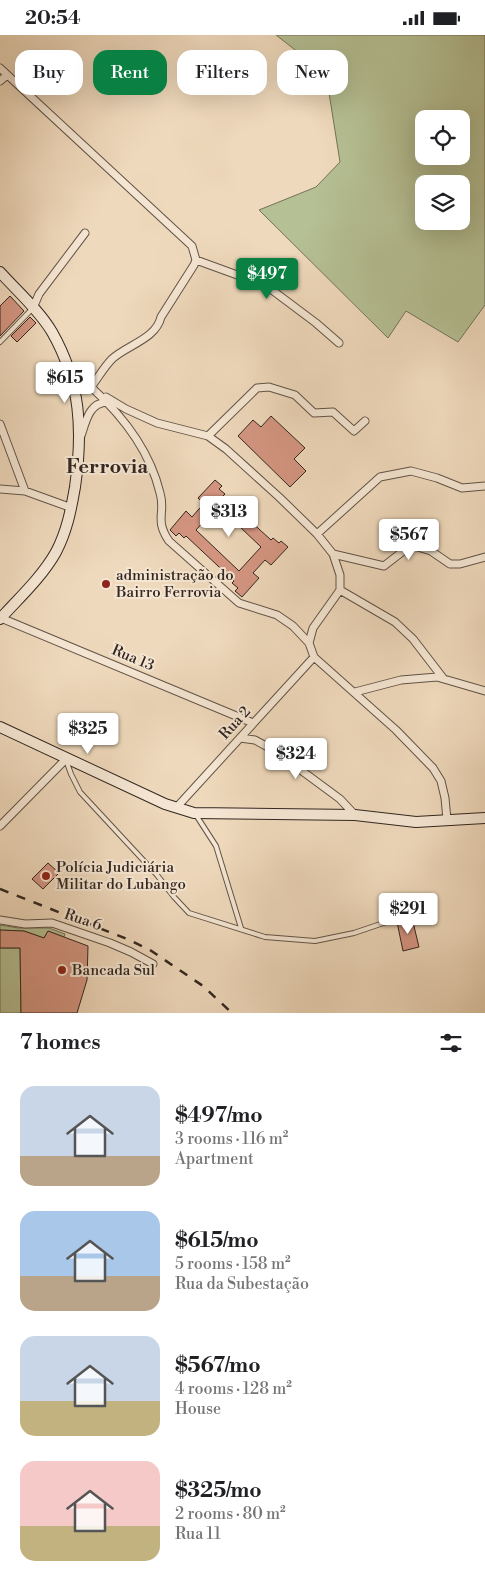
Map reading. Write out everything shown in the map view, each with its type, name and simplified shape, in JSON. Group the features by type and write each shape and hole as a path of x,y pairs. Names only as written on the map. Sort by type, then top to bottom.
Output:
{"street":[{"path":"0,68 192,246 196,260 161,317 159,325 154,331 114,357 91,387"},
{"path":"0,81 7,75"},
{"path":"33,308 40,294 85,233"},
{"path":"196,260 240,276 256,279 316,323 339,343"},
{"path":"0,272 52,331 66,362 78,401 80,439 79,463 72,509 67,527 55,553 35,580 1,618"},
{"path":"66,362 107,402 145,453 155,474 161,496 160,519 162,531 169,541 239,603 278,615 293,626 309,643 314,657 396,730 433,768 441,781 446,798 447,820"},
{"path":"91,387 126,409 157,423 208,436 249,469 317,534 333,555 340,575 340,589 313,628 309,643"},
{"path":"208,436 257,388 269,387 295,395 314,413 333,412 354,431 365,421"},
{"path":"80,439 87,415 91,409 100,402 107,402"},
{"path":"0,424 25,491"},
{"path":"317,534 380,477 411,471 462,488 485,486"},
{"path":"0,489 25,491 72,509"},
{"path":"333,555 384,566 412,545 431,551 450,564 460,564 485,557"},
{"path":"340,589 395,622 413,639 443,678"},
{"name":"Rua 13","path":"1,618 253,723"},
{"name":"Rua 2","path":"176,808 314,657"},
{"path":"355,692 408,679 443,678 485,691"},
{"path":"0,727 165,804 194,813 355,815 416,821 485,817"},
{"path":"240,738 255,740 275,751 340,799 355,815"},
{"path":"0,826 66,759"},
{"name":"Rua 6","path":"0,920 25,924 52,923 117,946 153,964"}],"lane":[{"path":"0,342 33,308"},
{"path":"66,759 80,792 189,913 265,937 315,941 354,933 404,916"},
{"path":"194,813 216,846 241,928"}],"green space":[{"path":"276,35 485,35 485,305 458,342 406,311 388,338 259,210 316,187 340,162 329,95 348,95 348,50 295,50"},
{"path":"0,925 18,928 49,928 65,934 64,937 48,931 44,938 24,931 0,930"},
{"path":"0,948 20,948 21,1013 0,1013"}],"building":[{"path":"10,296 24,311 0,336 0,306"},
{"path":"30,317 36,323 17,342 11,336"},
{"path":"271,416 305,448 294,459 306,471 290,487 238,436 253,420 261,427"},
{"path":"215,480 222,486 219,489 225,494 223,496 271,540 273,538 279,543 281,541 288,547 271,565 265,560 253,573 259,578 242,597 235,591 238,588 232,583 234,581 186,536 184,538 179,533 176,536 170,530 186,511 192,517 204,504 198,498","holes":["218,506 261,547 239,571 196,530"]},
{"name":"Polícia Judiciária Militar do Lubango","path":"48,863 59,873 43,889 32,879"},
{"path":"412,918 419,947 403,951 397,922"},
{"path":"0,930 24,931 44,938 48,931 88,946 87,980 77,1013 21,1013 20,948 0,948"}],"railway":[{"path":"0,889 127,939 150,950 203,986 232,1013"}],"place":[{"name":"administração do Bairro Ferrovia","path":"106,584"},
{"name":"Polícia Judiciária Militar do Lubango","path":"46,876"},
{"name":"Bancada Sul","path":"62,970"}],"district":[{"name":"Ferrovia","path":"107,467"}]}
